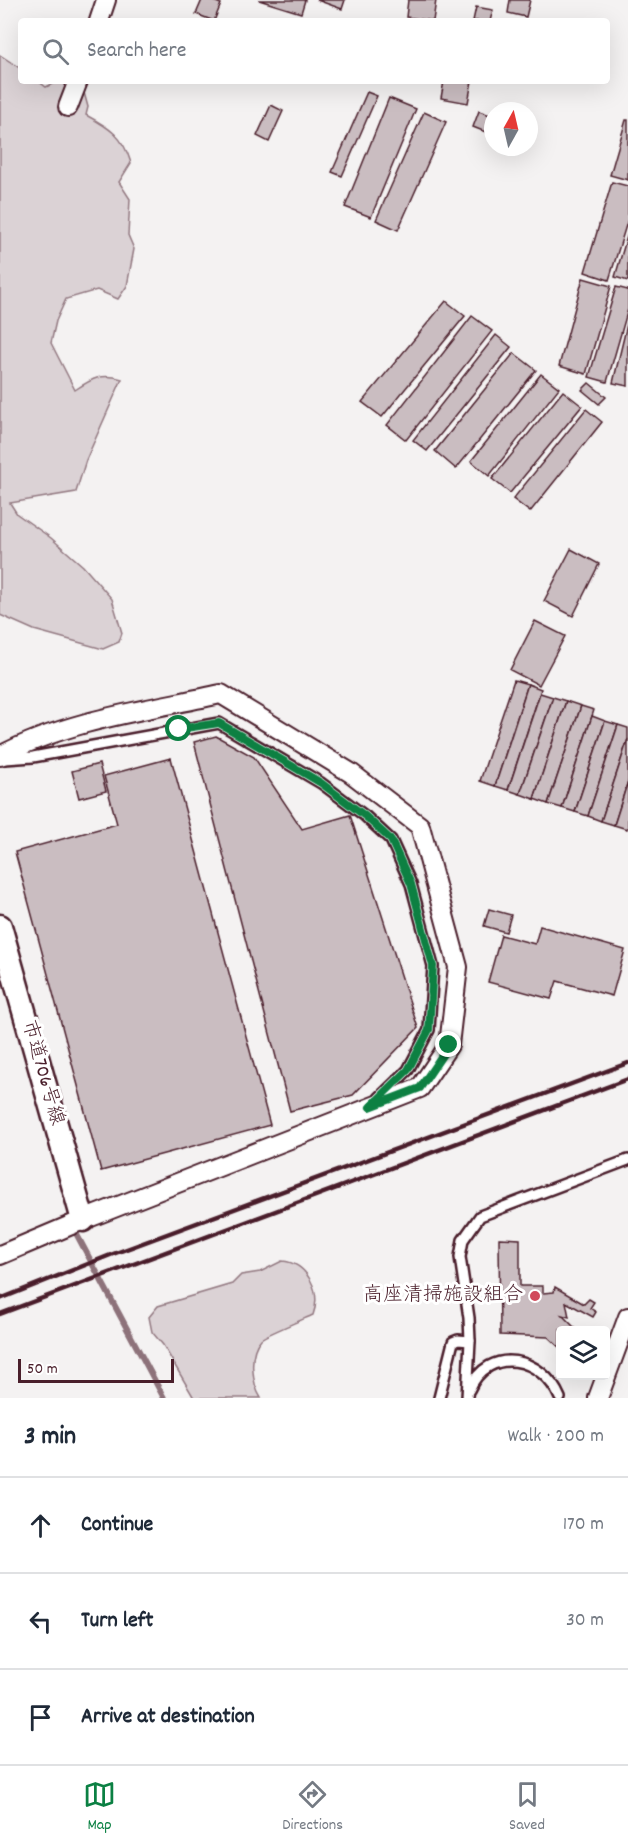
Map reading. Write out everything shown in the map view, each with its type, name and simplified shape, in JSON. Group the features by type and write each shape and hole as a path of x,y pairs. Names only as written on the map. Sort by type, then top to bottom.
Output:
{"street":[{"path":"100,18 106,0"},
{"path":"68,107 77,84"},
{"path":"0,758 28,741 91,723 221,694 351,773 420,826 458,967 449,1045 420,1088 83,1220 0,1255"},
{"name":"市道706号線","path":"0,926 83,1220"},
{"path":"598,1398 628,1317"}],"lane":[{"path":"0,758 33,757 219,723 321,783 365,816 391,840 411,884 433,966 429,1030 408,1070 370,1107"},
{"path":"468,1395 470,1341 460,1257 463,1240 480,1216 628,1160"},
{"path":"439,1398 453,1342 470,1341"},
{"path":"468,1395 473,1380 484,1368 515,1361 531,1365 546,1375 560,1398"}],"shaded area":[{"path":"0,55 18,67 18,84 42,84 46,87 53,84 82,85 88,107 86,115 102,124 120,139 131,163 119,182 130,199 128,235 134,249 127,286 118,299 97,290 66,299 56,321 51,343 75,390 98,378 109,376 122,379 86,460 76,492 10,503 17,514 51,538 83,566 112,599 122,633 119,642 103,649 34,630 0,615"},
{"path":"282,1261 299,1267 305,1273 314,1288 315,1306 313,1315 264,1337 257,1345 253,1368 255,1385 261,1398 194,1398 163,1345 152,1332 149,1317 158,1306 232,1284 241,1275 260,1272"}],"building":[{"path":"202,0 211,0 221,4 215,18 206,18 196,14"},
{"path":"259,0 305,0 301,13"},
{"path":"317,0 345,0 342,9"},
{"path":"408,0 436,0 433,18 406,17"},
{"path":"510,0 530,0 526,17 508,13"},
{"path":"476,7 493,10 491,18 474,18"},
{"path":"443,84 471,84 468,103 441,98"},
{"path":"367,92 377,96 342,176 332,172"},
{"path":"389,98 416,109 371,217 345,207"},
{"path":"271,105 283,111 269,142 257,136"},
{"path":"479,111 484,113 484,131 473,127"},
{"path":"424,112 446,122 398,230 376,220"},
{"path":"626,120 628,120 628,180 610,175"},
{"path":"612,182 628,186 628,219 609,280 585,272"},
{"path":"628,233 628,281 615,277"},
{"path":"583,278 611,286 586,374 559,366"},
{"path":"616,287 628,290 628,309 607,382 589,377"},
{"path":"446,301 465,316 382,417 362,402"},
{"path":"472,316 492,331 406,440 387,425"},
{"path":"628,320 628,386 613,383"},
{"path":"496,335 511,347 427,451 413,440"},
{"path":"514,353 536,370 456,469 435,451"},
{"path":"541,374 559,388 489,476 471,461"},
{"path":"589,383 606,397 599,404 582,390"},
{"path":"563,391 582,406 510,493 492,479"},
{"path":"586,409 602,422 530,512 513,499"},
{"path":"571,549 599,564 573,616 544,601"},
{"path":"535,621 565,636 539,685 510,670"},
{"path":"514,680 528,684 495,786 480,781"},
{"path":"528,684 541,689 508,790 495,786"},
{"path":"540,693 553,697 520,794 508,790"},
{"path":"553,697 566,701 534,799 520,794"},
{"path":"566,701 581,706 548,804 534,799"},
{"path":"581,706 594,710 562,808 548,804"},
{"path":"592,716 605,721 575,812 562,808"},
{"path":"605,721 618,725 588,816 575,812"},
{"path":"618,725 628,728 628,739 601,821 588,816"},
{"path":"216,736 254,757 302,829 350,815 418,1028 353,1095 290,1111 194,742"},
{"path":"628,739 628,781 614,825 601,821"},
{"path":"171,758 270,1125 101,1171 15,852 117,824 104,776"},
{"path":"99,764 106,791 79,798 72,771"},
{"path":"628,781 628,826 627,829 614,825"},
{"path":"489,909 511,915 506,932 484,926"},
{"path":"540,926 625,950 612,996 557,981 551,999 488,982 501,935 535,944"},
{"name":"高座清掃施設組合","path":"499,1238 520,1239 520,1286 543,1286 543,1293 554,1292 555,1287 584,1304 589,1299 594,1302 590,1308 596,1312 593,1317 566,1302 569,1317 562,1315 573,1326 556,1326 556,1344 548,1337 500,1335"}],"waterway":[{"path":"77,1235 164,1398"}],"railway":[{"path":"0,1299 113,1254 628,1063"},
{"path":"0,1314 628,1079"}],"place":[{"name":"高座清掃施設組合","path":"535,1296"}],"route":[{"path":"179,729 219,723 321,783 365,816 391,840 411,884 433,966 429,1030 408,1070 370,1107 420,1088 449,1045"}]}
